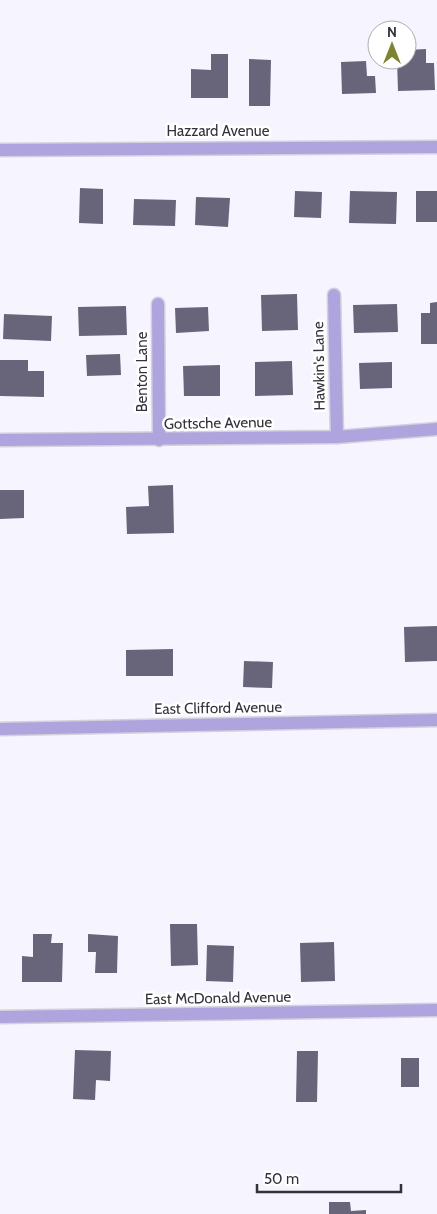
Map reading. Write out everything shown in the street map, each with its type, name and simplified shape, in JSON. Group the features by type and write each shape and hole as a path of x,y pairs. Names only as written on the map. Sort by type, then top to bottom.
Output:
{"street":[{"name":"Hazzard Avenue","path":"0,150 437,147"},
{"name":"Hawkin's Lane","path":"334,294 337,437"},
{"name":"Benton Lane","path":"158,304 159,440"},
{"name":"Gottsche Avenue","path":"0,440 337,437 437,429"},
{"name":"East Clifford Avenue","path":"0,729 437,720"},
{"name":"East McDonald Avenue","path":"0,1018 437,1010"}],"building":[{"path":"417,49 426,49 426,63 434,63 435,90 398,91 397,70 417,70"},
{"path":"211,54 228,54 228,98 191,98 191,69 211,70"},
{"path":"249,59 271,60 270,106 249,106"},
{"path":"366,61 367,76 375,76 376,93 342,94 341,62"},
{"path":"80,188 103,189 103,224 79,223"},
{"path":"295,191 322,192 321,218 294,217"},
{"path":"350,191 397,192 396,224 349,223"},
{"path":"416,191 437,191 437,222 416,222"},
{"path":"196,197 230,198 228,227 195,225"},
{"path":"134,199 176,200 175,226 133,225"},
{"path":"297,294 298,330 262,331 261,295"},
{"path":"437,302 437,344 421,344 421,313 430,313 430,303"},
{"path":"397,304 398,332 354,333 353,305"},
{"path":"126,306 127,335 79,336 78,307"},
{"path":"208,307 209,331 176,333 175,308"},
{"path":"4,314 52,316 51,341 3,339"},
{"path":"120,354 121,375 87,376 86,355"},
{"path":"0,360 28,360 28,371 44,371 44,397 0,396"},
{"path":"292,361 293,395 255,396 255,362"},
{"path":"392,362 392,388 360,389 359,363"},
{"path":"220,365 220,396 184,396 183,366"},
{"path":"173,485 174,533 127,534 126,507 149,506 148,486"},
{"path":"0,490 24,490 24,518 0,519"},
{"path":"437,626 437,661 405,662 404,627"},
{"path":"173,649 173,676 126,676 126,650"},
{"path":"244,661 273,662 272,688 243,687"},
{"path":"170,924 197,924 198,965 171,966"},
{"path":"33,934 52,934 51,943 63,943 62,982 22,982 22,956 33,957"},
{"path":"88,934 118,936 117,973 95,973 96,952 88,952"},
{"path":"334,942 335,981 301,982 300,943"},
{"path":"207,945 234,946 233,982 206,981"},
{"path":"75,1050 111,1051 110,1081 96,1080 95,1100 73,1099"},
{"path":"297,1051 318,1051 317,1102 296,1102"},
{"path":"401,1058 419,1058 419,1087 401,1087"},
{"path":"329,1202 350,1202 351,1211 366,1210 366,1214 329,1214"}]}
